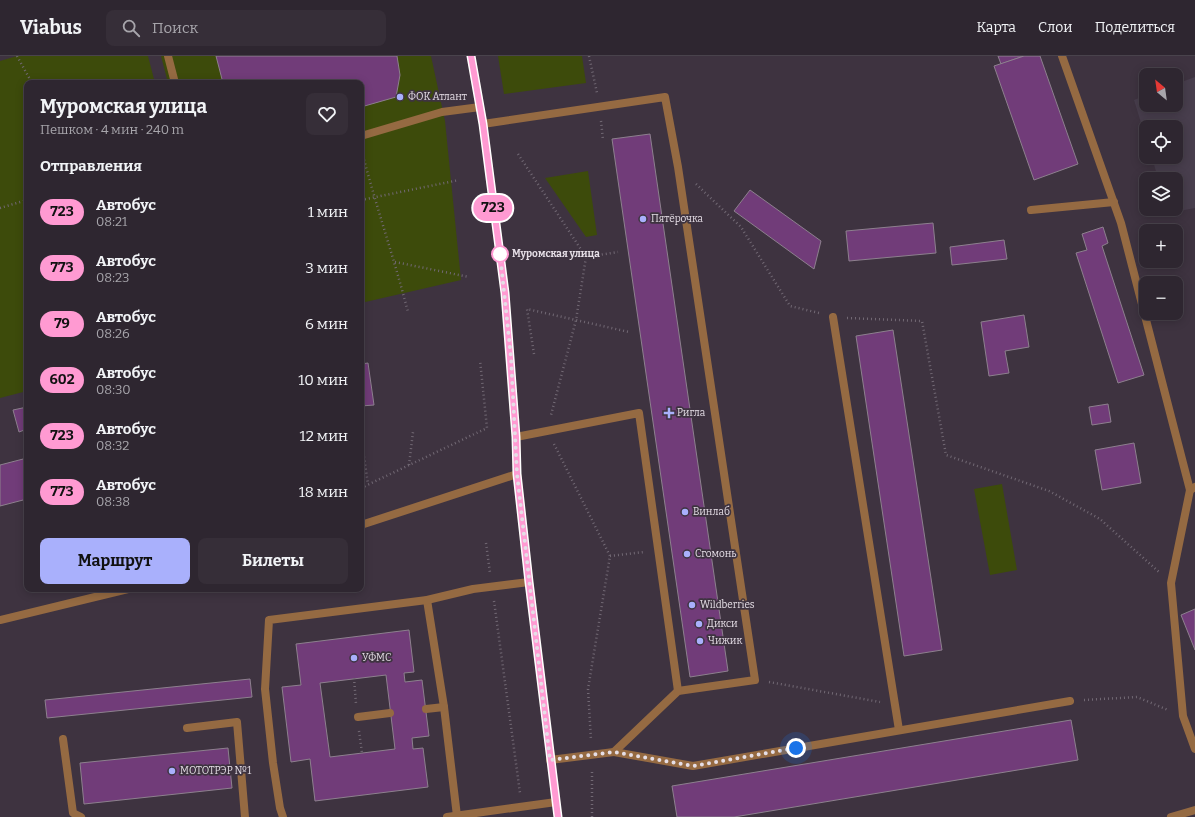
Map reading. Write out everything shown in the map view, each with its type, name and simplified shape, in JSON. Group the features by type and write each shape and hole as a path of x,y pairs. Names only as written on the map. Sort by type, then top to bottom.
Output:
{"street":[{"path":"168,56 175,80"},
{"path":"471,56 483,124 505,293 516,437 517,474 558,817"},
{"path":"1062,56 1121,223 1193,488 1171,582 1183,716 1195,749"},
{"path":"483,124 600,106 665,98 678,167 755,680 678,691 614,752"},
{"path":"364,135 442,112 480,107"},
{"path":"1031,210 1114,202"},
{"path":"833,317 899,730"},
{"path":"516,437 639,413 678,691"},
{"path":"364,524 517,474"},
{"path":"283,817 280,808 273,763 265,689 269,620 427,600 474,589 529,582"},
{"path":"0,620 116,592"},
{"path":"427,600 444,707 457,816"},
{"path":"550,760 614,752 693,766 1070,700"},
{"path":"426,709 444,707"},
{"path":"358,717 390,713"},
{"path":"187,728 237,722 245,817"},
{"path":"63,739 73,813 81,817"},
{"path":"447,817 556,802"},
{"path":"1171,817 1195,810"}],"path":[{"path":"17,56 30,80"},
{"path":"589,56 600,106"},
{"path":"364,160 373,197 395,262 408,312"},
{"path":"678,167 741,227 790,306 833,317 922,321 946,455 1049,491 1100,519 1171,582"},
{"path":"364,199 459,180"},
{"path":"0,208 24,201"},
{"path":"586,257 618,252"},
{"path":"395,262 469,277"},
{"path":"534,354 527,309 629,332"},
{"path":"364,486 487,428 480,360"},
{"path":"409,465 413,432"},
{"path":"364,457 368,484"},
{"path":"486,543 520,794"},
{"path":"610,556 658,550"},
{"path":"755,680 896,705"},
{"path":"1070,700 1137,697 1183,716"}],"shaded area":[{"path":"1195,77 1195,208 1183,210 1183,172 1156,172 1154,164 1183,164 1183,120 1140,120 1134,100 1139,98 1139,112 1183,112 1183,81"}],"green space":[{"path":"17,56 148,56 154,80 24,80 24,392 0,398 0,61"},
{"path":"161,56 431,56 445,121 461,280 364,302 364,80 167,80"},
{"path":"498,56 582,56 586,83 504,94"},
{"path":"588,171 597,235 586,237 545,178"},
{"path":"1002,484 1017,570 990,575 974,489"}],"building":[{"path":"216,56 397,56 400,75 396,97 364,106 364,80 222,80"},
{"path":"998,56 1024,56 1001,64"},
{"path":"1024,56 1040,56 1078,164 1034,180 994,66"},
{"path":"650,134 728,671 690,677 612,139"},
{"path":"750,190 821,241 814,269 734,211"},
{"path":"933,223 936,253 849,261 846,231"},
{"path":"1103,227 1108,243 1102,246 1144,375 1118,383 1076,253 1087,250 1082,234"},
{"path":"1004,240 1007,259 952,265 950,247"},
{"path":"1024,315 1029,347 1005,351 1009,373 989,376 981,322"},
{"path":"893,330 942,650 904,656 856,336"},
{"path":"368,363 374,405 364,406 364,364"},
{"path":"1108,404 1111,422 1092,425 1089,407"},
{"path":"24,408 24,430 19,432 13,410"},
{"path":"1134,443 1141,483 1102,490 1095,450"},
{"path":"24,459 24,500 0,506 0,465"},
{"path":"1195,609 1195,650 1181,615"},
{"path":"409,630 414,672 404,673 405,682 422,680 429,736 412,738 413,749 423,748 428,787 315,801 310,759 291,762 282,687 301,685 296,644","holes":["386,675 395,749 330,757 320,683"]},
{"path":"250,679 252,697 47,718 45,700"},
{"path":"1071,720 1078,760 734,817 677,817 672,786"},
{"path":"228,748 232,788 84,804 80,763"}],"bus line":[{"name":"723","path":"471,56 483,124 486,160 505,293 511,357 517,474 558,817"}],"place":[{"name":"ФОК Атлант","path":"400,97"},
{"name":"Пятёрочка","path":"643,219"},
{"name":"Муромская улица","path":"500,254"},
{"name":"Ригла","path":"669,413"},
{"name":"Винлаб","path":"685,512"},
{"name":"Сгомонь","path":"687,554"},
{"name":"Wildberries","path":"692,605"},
{"name":"Дикси","path":"699,624"},
{"name":"Чижик","path":"700,641"},
{"name":"УФМС","path":"354,658"},
{"name":"МОТОТРЭР №1","path":"172,771"}],"route":[{"path":"500,254 511,357 517,474 550,760 614,752 693,766 796,748"}]}
